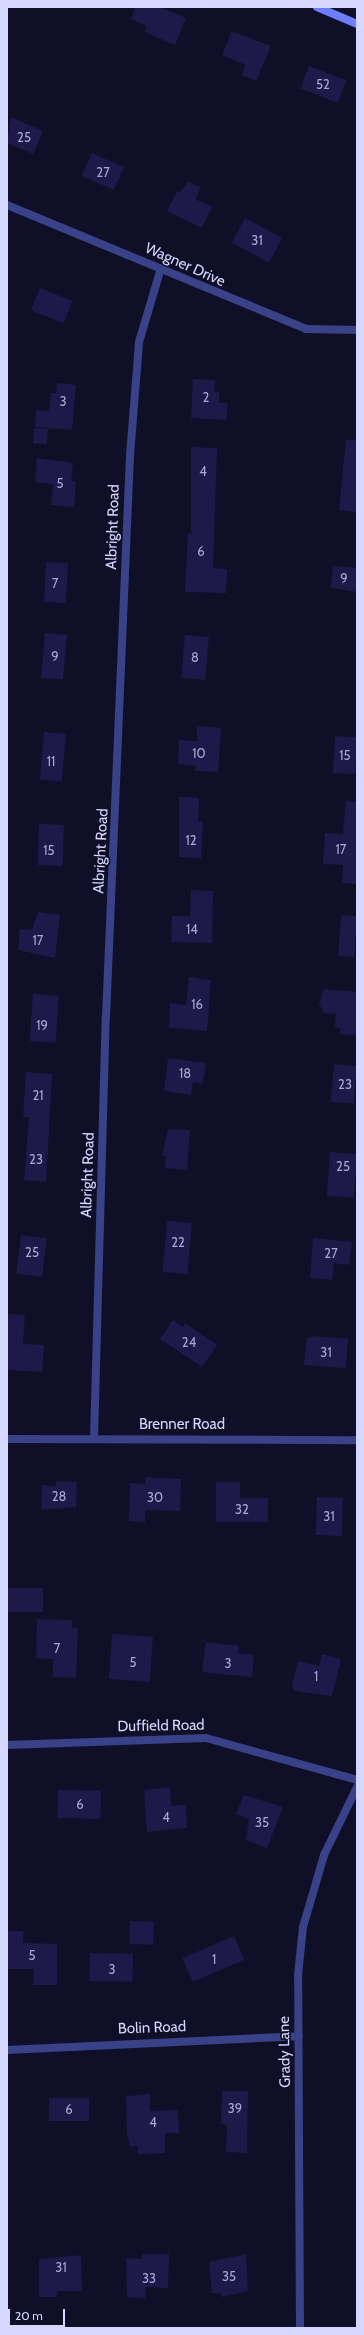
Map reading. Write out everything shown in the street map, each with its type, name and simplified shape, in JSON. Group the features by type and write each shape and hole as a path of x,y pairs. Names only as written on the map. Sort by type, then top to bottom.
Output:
{"main road":[{"path":"317,7 357,24"}],"street":[{"name":"Wagner Drive","path":"7,205 306,329 357,330"},
{"name":"Albright Road","path":"94,1438 106,1017 131,440 139,342 161,268"},
{"name":"Brenner Road","path":"7,1439 94,1438 357,1440"},
{"name":"Duffield Road","path":"7,1745 206,1738 357,1780"},
{"name":"Grady Lane","path":"300,2328 298,1975 303,1927 324,1855 357,1787"},
{"name":"Bolin Road","path":"7,2050 299,2036"}],"building":[{"path":"136,7 160,7 186,18 175,45 145,32 147,26 131,19"},
{"path":"232,31 271,46 256,81 242,75 246,65 222,55"},
{"path":"309,66 346,80 338,103 300,88"},
{"path":"11,117 43,131 33,154 7,143"},
{"path":"92,153 124,167 114,190 82,176"},
{"path":"188,182 201,187 195,199 212,207 202,228 167,211 177,191 180,192"},
{"path":"245,218 282,238 269,262 232,243"},
{"path":"40,288 72,301 63,323 31,310"},
{"path":"193,379 215,380 214,392 219,392 219,403 228,403 226,420 191,418"},
{"path":"57,383 76,385 72,430 35,427 36,410 49,411 51,393 56,393"},
{"path":"34,428 48,429 47,444 33,443"},
{"path":"346,440 357,440 357,512 339,510"},
{"path":"191,447 217,448 213,568 227,569 226,593 185,592 188,533 191,533"},
{"path":"37,458 73,463 71,481 76,482 74,507 51,505 53,484 35,482"},
{"path":"46,562 68,563 66,603 44,602"},
{"path":"333,566 357,568 357,592 331,588"},
{"path":"45,633 67,635 63,680 41,678"},
{"path":"185,635 209,637 205,680 181,678"},
{"path":"197,726 221,728 218,772 195,771 196,766 178,764 179,740 197,741"},
{"path":"44,732 66,734 62,782 40,780"},
{"path":"335,736 357,737 355,774 333,773"},
{"path":"179,797 199,798 198,822 203,822 201,858 179,857"},
{"path":"346,801 357,802 357,884 342,883 343,865 323,864 325,833 343,834"},
{"path":"39,824 64,825 63,866 38,865"},
{"path":"191,890 213,891 212,943 171,942 172,916 190,916"},
{"path":"38,912 60,915 55,958 18,950 20,929 32,930"},
{"path":"341,915 357,916 354,957 338,956"},
{"path":"189,977 211,980 207,1031 169,1028 170,1003 186,1005"},
{"path":"324,989 357,992 357,1035 340,1034 340,1028 335,1027 336,1014 324,1013 319,1004"},
{"path":"33,994 59,996 56,1043 30,1041"},
{"path":"168,1058 206,1063 203,1084 193,1082 191,1095 164,1091"},
{"path":"334,1064 357,1066 354,1104 331,1102"},
{"path":"26,1072 52,1074 46,1182 24,1180 29,1117 23,1117"},
{"path":"168,1129 190,1130 187,1170 165,1168 166,1156 162,1156"},
{"path":"330,1152 357,1154 354,1198 327,1196"},
{"path":"167,1221 192,1223 187,1274 163,1272"},
{"path":"21,1235 47,1238 42,1277 16,1274"},
{"path":"313,1238 352,1242 349,1265 334,1263 332,1280 310,1278"},
{"path":"7,1314 25,1315 23,1344 44,1345 42,1372 7,1370"},
{"path":"173,1320 183,1327 185,1323 217,1345 202,1367 160,1339"},
{"path":"315,1336 348,1339 346,1368 304,1365 307,1338"},
{"path":"145,1477 181,1479 180,1511 145,1510 145,1522 129,1521 130,1483 145,1484"},
{"path":"56,1481 77,1482 76,1507 41,1510 42,1485 56,1486"},
{"path":"216,1482 240,1482 240,1498 268,1498 268,1522 216,1522"},
{"path":"317,1497 343,1498 342,1536 316,1535"},
{"path":"7,1588 43,1588 43,1612 7,1612"},
{"path":"37,1619 72,1620 72,1628 78,1628 76,1678 53,1677 53,1659 36,1658"},
{"path":"112,1634 153,1637 150,1682 109,1679"},
{"path":"206,1642 239,1646 238,1653 254,1655 252,1677 202,1672"},
{"path":"322,1654 341,1659 332,1696 295,1691 292,1686 298,1661 319,1666"},
{"path":"170,1787 171,1806 186,1805 187,1828 147,1832 144,1790"},
{"path":"58,1790 101,1791 101,1819 58,1818"},
{"path":"244,1795 283,1807 267,1848 246,1840 249,1819 236,1814"},
{"path":"130,1921 154,1922 153,1945 129,1944"},
{"path":"7,1931 23,1931 23,1943 57,1944 57,1985 33,1985 34,1969 7,1969"},
{"path":"234,1936 244,1960 193,1982 182,1958"},
{"path":"90,1953 133,1954 133,1982 90,1981"},
{"path":"222,2091 248,2091 247,2153 226,2152 227,2125 221,2124"},
{"path":"150,2094 150,2111 178,2110 179,2133 165,2133 165,2153 138,2154 138,2146 130,2146 127,2135 126,2096"},
{"path":"49,2098 89,2098 89,2121 49,2121"},
{"path":"142,2254 169,2254 168,2288 146,2287 145,2298 127,2297 126,2258 142,2259"},
{"path":"246,2254 248,2291 222,2297 220,2293 212,2293 209,2262"},
{"path":"81,2255 82,2291 58,2291 56,2297 39,2297 39,2259"}]}
